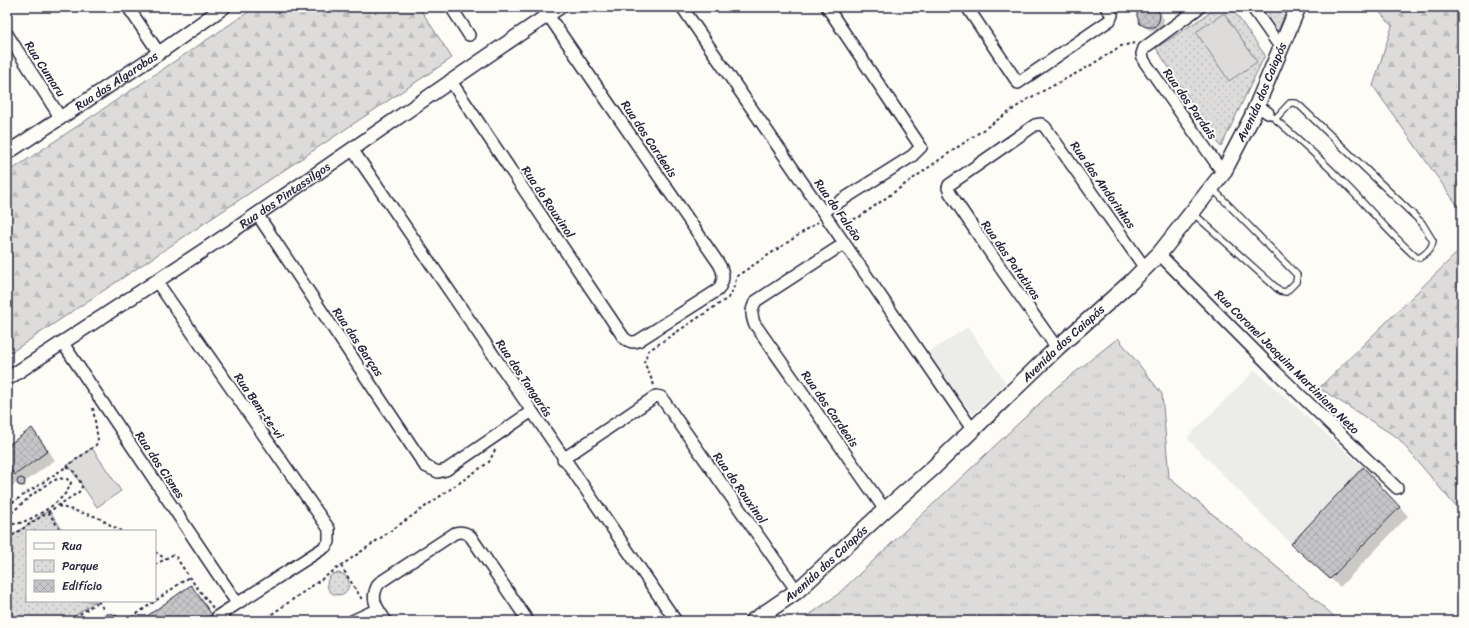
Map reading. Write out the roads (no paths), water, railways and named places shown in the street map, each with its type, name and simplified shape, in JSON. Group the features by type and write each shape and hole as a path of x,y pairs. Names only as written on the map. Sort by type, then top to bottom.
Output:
{"main road":[{"name":"Avenida dos Caiapós","path":"753,621 797,591 933,468 972,428 1159,254 1223,174 1266,112 1281,48 1298,7"}],"street":[{"path":"128,7 159,53"},
{"name":"Rua das Algarobas","path":"7,153 159,53 224,7"},
{"path":"451,7 469,35"},
{"name":"Rua dos Pintassilgos","path":"7,379 62,342 157,282 450,80 560,7"},
{"name":"Rua do Falcão","path":"682,7 823,212 825,224 845,243 972,428"},
{"path":"823,212 912,156 920,147 827,7"},
{"path":"967,7 1018,83 1108,22 1112,16 1109,10"},
{"name":"Rua dos Pardais","path":"1200,7 1144,48 1142,54 1144,61 1223,174"},
{"path":"1252,7 1281,48"},
{"name":"Rua dos Cardeais","path":"548,15 723,271 724,279 718,290 638,341 633,343 624,338"},
{"name":"Rua Cumaru","path":"7,34 60,117"},
{"name":"Rua do Rouxinol","path":"450,80 624,338"},
{"name":"Rua das Patativas","path":"1035,124 949,184 948,188 1004,273 1057,348"},
{"name":"Rua das Andorinhas","path":"1035,124 1041,124 1045,127 1145,268"},
{"name":"Rua dos Tangarás","path":"352,149 532,411 563,459 676,621"},
{"name":"Rua das Garças","path":"257,214 426,466 438,472 446,470 532,411"},
{"name":"Rua dos Cardeais","path":"845,243 756,301 752,306 751,314 754,323 885,510"},
{"name":"Rua Coronel Joaquim Martiniano Neto","path":"1159,254 1274,370 1397,488"},
{"name":"Rua Bem-te-vi","path":"157,282 329,528 329,542 325,547 237,603"},
{"name":"Rua dos Cisnes","path":"62,342 237,603"},
{"name":"Rua do Rouxinol","path":"563,459 656,396 661,397 797,591"},
{"path":"386,621 374,611 373,596 379,583 455,533 461,531 466,532 471,537 528,621"},
{"path":"218,619 237,603"},
{"path":"352,621 374,611"}],"lane":[{"path":"1290,103 1300,106 1422,222 1434,241 1428,251 1419,258 1416,257 1343,182 1266,112 1290,103"},
{"path":"1193,213 1280,291 1286,292 1296,282 1297,275 1212,188"},
{"path":"100,621 109,617 114,618 117,621"}]}
